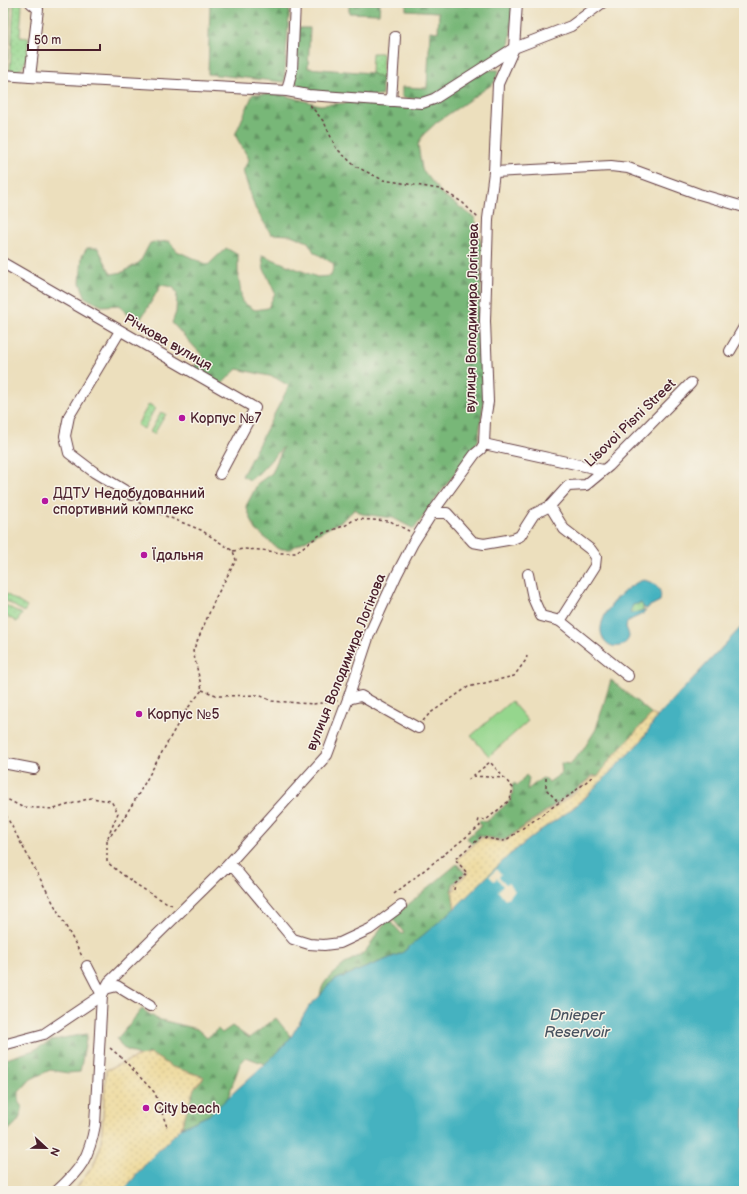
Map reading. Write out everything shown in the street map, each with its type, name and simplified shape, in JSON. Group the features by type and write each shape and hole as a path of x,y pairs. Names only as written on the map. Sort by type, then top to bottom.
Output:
{"street":[{"path":"30,78 38,10 31,3"},
{"path":"287,90 292,70 295,3"},
{"name":"вулиця Володимира Логінова","path":"3,1045 44,1034 104,992 109,982 225,868 327,755 348,699 369,635 396,574 432,513 484,444 485,420 488,402 485,321 488,219 494,172 498,84 514,48 517,3"},
{"path":"3,75 30,78 287,90 308,95 422,103 434,99 514,48 571,26 602,3"},
{"path":"390,101 395,37"},
{"path":"494,172 611,166 628,168 699,194 744,207"},
{"name":"Річкова вулиця","path":"3,263 255,408 220,474"},
{"path":"730,351 744,327"},
{"path":"120,331 69,416 65,436 69,453 94,472 135,498"},
{"name":"Lisovoi Pisni Street","path":"432,513 447,513 473,542 479,544 513,539 520,536 534,514 550,506 568,486 586,485 609,466 692,383"},
{"path":"484,444 603,470"},
{"path":"550,506 564,529 591,550 596,557 595,566 560,621"},
{"path":"528,574 533,598 541,616 560,621 628,676"},
{"path":"348,699 361,696 418,728"},
{"path":"3,763 34,769"},
{"path":"225,868 234,868 293,940 309,944 324,945 340,943 370,929 401,906"},
{"path":"57,1191 83,1163 91,1145 95,1125 104,992 87,966"},
{"path":"104,992 117,986 150,1006"}],"path":[{"path":"306,100 324,122 336,148 355,166 383,180 440,189 462,202 477,216 479,223"},
{"path":"135,498 153,511 201,530 233,551 236,560 216,597 193,651 202,690"},
{"path":"233,551 244,549 295,553 321,534 346,525 355,519 390,521 418,535"},
{"path":"418,728 429,714 468,686 514,676 526,660 527,656"},
{"path":"202,690 219,696 259,695 272,701 313,704 348,699"},
{"path":"107,840 138,795 184,713 202,690"},
{"path":"394,894 480,826 478,823 479,819 486,820 510,800 513,788 490,762 468,780"},
{"path":"473,776 504,778"},
{"path":"454,890 454,884 467,873 456,859 481,837 504,841 506,840 559,803 593,776"},
{"path":"546,778 546,789 559,803"},
{"path":"3,797 22,807 54,809 91,798 111,801 118,813 107,840 106,862 122,875 159,899 183,910"},
{"path":"3,810 87,966"},
{"path":"100,1041 122,1058 155,1093 167,1127"}],"green space":[{"path":"3,3 11,3 7,71 3,68"},
{"path":"14,3 22,3 20,37 29,38 25,62 16,72 10,71"},
{"path":"210,3 290,3 284,82 208,74"},
{"path":"349,3 380,3 379,14 349,13"},
{"path":"406,3 514,3 509,48 428,99 403,98 402,87 427,88 430,31 438,32 439,12 406,10"},
{"path":"296,28 310,28 308,68 371,73 382,79 381,96 309,93 301,89 296,83 294,77"},
{"path":"372,53 381,53 383,55 382,79 371,73"},
{"path":"485,70 499,70 494,83 437,122 423,135 418,145 422,169 442,194 475,218 482,249 480,319 484,400 478,441 414,529 393,518 362,514 355,509 343,520 290,549 278,549 255,529 246,506 258,483 272,473 283,447 259,473 250,480 242,476 289,386 274,377 237,369 221,385 193,369 202,355 172,323 176,312 177,293 173,287 161,285 140,320 127,315 120,305 102,306 86,298 80,283 82,256 87,248 98,248 111,274 123,272 140,262 150,243 169,241 177,251 208,265 226,248 238,255 238,271 242,302 255,310 268,308 275,293 264,269 262,255 317,277 331,276 334,264 314,252 308,242 291,235 271,234 255,208 243,171 249,159 235,135 253,94 279,94 320,105 357,102 422,106"},
{"path":"149,404 155,408 144,429 137,425"},
{"path":"161,412 166,414 154,434 150,432"},
{"path":"6,594 27,607 24,612 3,599"},
{"path":"638,603 643,605 643,610 634,614 631,613 630,608"},
{"path":"3,604 22,614 17,622 3,614"},
{"path":"611,680 652,714 609,761 598,777 593,775 574,791 506,839 503,840 481,836 472,844 467,838 481,826 479,823 480,820 486,822 511,800 513,789 511,786 515,783 517,786 526,775 529,778 527,790 543,778 549,782 562,773 561,763 570,764 583,750 596,729"},
{"path":"511,701 528,721 489,756 471,736"},
{"path":"457,864 465,873 453,884 452,890 455,909 402,953 335,980 320,996 323,985 326,981 346,963 365,951 379,930 389,920 402,934 404,933 392,918"},
{"path":"142,1009 157,1019 197,1029 207,1038 218,1029 222,1033 232,1026 249,1038 276,1018 291,1037 265,1064 246,1057 240,1064 227,1100 209,1115 181,1128 194,1088 204,1077 172,1067 151,1054 140,1056 123,1048 117,1039"},
{"path":"87,1034 80,1072 68,1073 50,1070 31,1079 19,1092 19,1103 22,1107 22,1112 19,1119 3,1134 3,1060 34,1050 51,1041"}],"sand":[{"path":"652,714 657,717 642,740 598,786 568,812 541,830 508,856 455,909 452,890 455,890 455,885 468,873 457,859 482,838 504,842 575,793 593,777 598,777 609,761"},
{"name":"City beach","path":"151,1054 172,1067 204,1077 194,1088 181,1128 149,1160 123,1191 72,1191 77,1187 93,1166 101,1146 106,1070 140,1056"}],"water":[{"path":"644,580 652,583 659,589 661,596 660,601 647,609 644,608 641,603 633,605 630,611 631,613 646,611 628,622 626,627 629,637 624,644 621,646 609,645 603,638 601,630 602,621 613,603 621,595 629,588"},
{"name":"Dnieper Reservoir","path":"744,624 744,1191 123,1191 149,1160 181,1128 209,1115 279,1051 291,1037 309,1006 320,996 327,986 335,980 402,953 455,908 508,856 583,800 642,740 657,717"}],"pier":[{"path":"497,869 501,874 499,877 506,884 508,883 515,891 505,900 498,891 503,886 497,878 494,881 489,876"}],"place":[{"name":"Корпус №7","path":"182,418"},
{"name":"ДДТУ Недобудованний спортивний комплекс","path":"45,501"},
{"name":"Їдальня","path":"144,555"},
{"name":"Корпус №5","path":"139,714"},
{"name":"City beach","path":"146,1108"}]}
